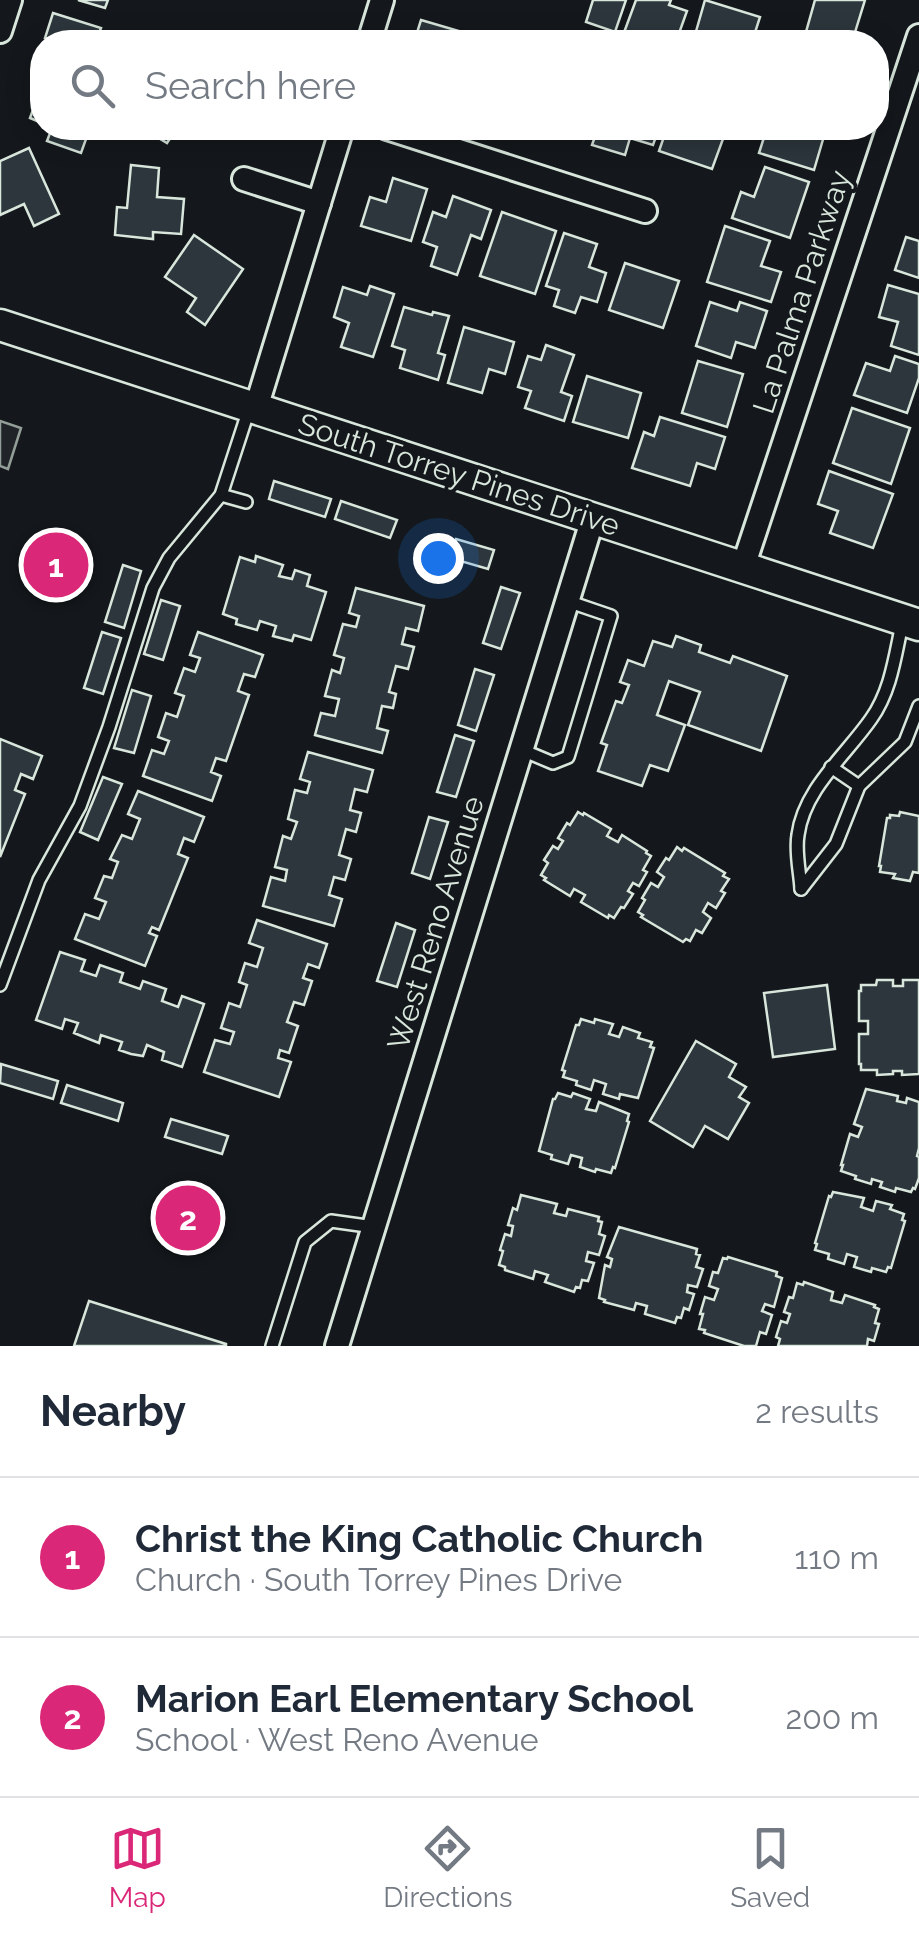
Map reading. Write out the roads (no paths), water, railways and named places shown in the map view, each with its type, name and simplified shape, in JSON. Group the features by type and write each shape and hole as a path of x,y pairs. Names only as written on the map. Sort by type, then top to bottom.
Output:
{"main road":[{"name":"South Torrey Pines Drive","path":"0,325 911,622"}],"street":[{"path":"0,31 10,0"},
{"path":"373,30 382,0"},
{"name":"La Palma Parkway","path":"889,126 918,39"},
{"path":"253,408 338,140"},
{"path":"424,140 645,211"},
{"name":"La Palma Parkway","path":"743,567 885,140"},
{"path":"244,179 319,203"},
{"name":"West Reno Avenue","path":"337,1346 592,518"}],"lane":[{"path":"0,986 40,880 80,806 154,588 168,558 222,494 253,408"},
{"path":"222,494 246,502"},
{"path":"522,750 554,762 568,757 605,638 611,616 567,601"},
{"path":"911,622 872,718 831,768 804,811 797,837 802,889 836,844 860,786 906,742 919,706"},
{"path":"831,768 860,786"},
{"path":"272,1346 305,1242 331,1221 374,1227"}],"place":[{"name":"Christ the King Catholic Church","path":"56,565"},
{"name":"Marion Earl Elementary School","path":"188,1218"}]}
